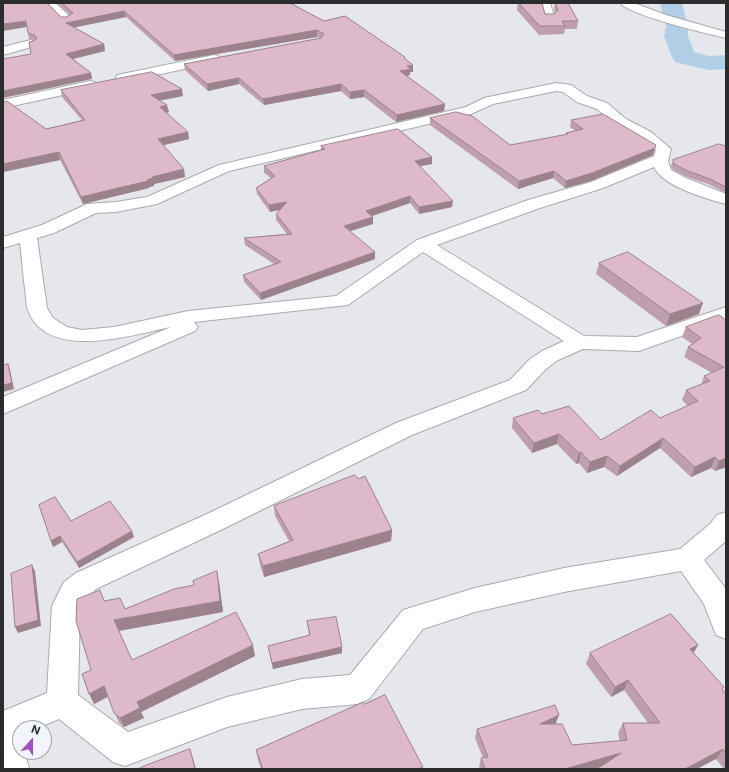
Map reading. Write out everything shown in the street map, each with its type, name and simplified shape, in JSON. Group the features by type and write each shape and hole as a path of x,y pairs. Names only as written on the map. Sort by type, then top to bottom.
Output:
{"street":[{"path":"49,3 67,19"},
{"path":"545,3 549,19"},
{"path":"625,3 665,19 726,35"},
{"path":"3,51 30,44"},
{"path":"3,104 225,57"},
{"path":"3,243 48,229 92,208 116,207 151,201 224,168 471,110 489,100 556,87 566,88 582,99 602,106 620,122 664,148 660,159 662,170 671,178 726,199"},
{"path":"28,236 37,308 45,322 61,332 82,336 114,333 188,318 341,301 423,244 534,204 597,185 660,159"},
{"path":"423,244 580,342"},
{"path":"3,406 219,314"},
{"path":"62,702 66,606 74,591 86,581 216,522 404,429 518,385 537,365 549,356 580,342 639,344 726,314"},
{"path":"62,702 125,750 226,712 302,694 358,689 413,619 474,600 564,580 687,559 719,531 726,522"},
{"path":"687,559 717,598 726,626"},
{"path":"12,769 3,727 62,702"}],"building":[{"path":"3,3 47,3 61,17 66,17 73,13 62,3 290,3 324,21 345,16 405,57 404,58 413,65 407,66 411,69 400,71 445,104 397,115 364,90 350,92 341,84 263,99 239,78 207,84 184,64 321,38 324,34 317,30 174,55 124,11 66,23 104,44 66,54 91,73 3,91 3,59 31,54 29,42 34,41 37,38 28,33 26,21 3,24"},
{"path":"519,3 542,3 545,14 554,14 558,10 555,3 568,3 578,21 562,21 565,26 540,26"},
{"path":"152,72 182,89 151,95 167,105 160,107 188,132 158,139 184,169 152,177 153,178 147,180 148,181 81,197 59,152 3,164 3,102 7,101 46,129 85,120 61,90"},
{"path":"456,112 472,116 510,145 568,134 566,133 583,129 571,120 603,114 656,145 655,148 592,173 566,181 554,171 519,181 430,118"},
{"path":"398,129 432,157 415,161 453,201 419,207 410,196 366,211 373,217 344,226 375,252 260,293 243,275 281,262 244,238 292,234 276,214 287,202 269,205 256,188 275,176 264,166 325,149 321,146"},
{"path":"719,144 726,146 726,187 674,164 673,160"},
{"path":"628,252 703,303 670,314 599,263"},
{"path":"719,315 726,320 726,458 719,461 715,457 695,467 663,438 620,466 607,456 590,462 581,452 579,453 559,434 534,443 513,418 538,410 542,414 569,406 601,440 651,410 660,418 698,401 686,390 710,381 704,376 724,367 688,347 701,338 686,327"},
{"path":"8,364 12,383 3,385 3,366"},
{"path":"355,475 358,479 365,476 392,530 263,566 258,554 293,540 274,506"},
{"path":"55,497 71,521 110,501 132,531 77,562 60,536 51,541 39,505"},
{"path":"32,565 38,620 15,627 11,574"},
{"path":"217,571 220,601 114,620 132,660 236,612 253,645 137,702 140,708 120,718 114,713 104,686 89,694 82,674 91,670 76,621 77,599 100,590 104,601 120,598 125,609 174,589 194,585 193,581"},
{"path":"671,614 698,645 690,649 724,687 722,689 726,694 726,753 723,749 685,769 597,769 621,753 565,769 485,769 481,758 488,757 477,729 555,705 559,715 540,724 562,724 572,745 627,740 623,723 660,723 628,680 615,687 590,653"},
{"path":"336,617 342,647 272,663 268,646 310,635 307,621"},
{"path":"385,695 423,767 418,769 263,769 256,750 363,702 364,704"},
{"path":"190,749 195,769 138,769 144,766"}],"waterway":[{"path":"671,3 677,26 676,36 684,57 709,63 726,62"}]}
